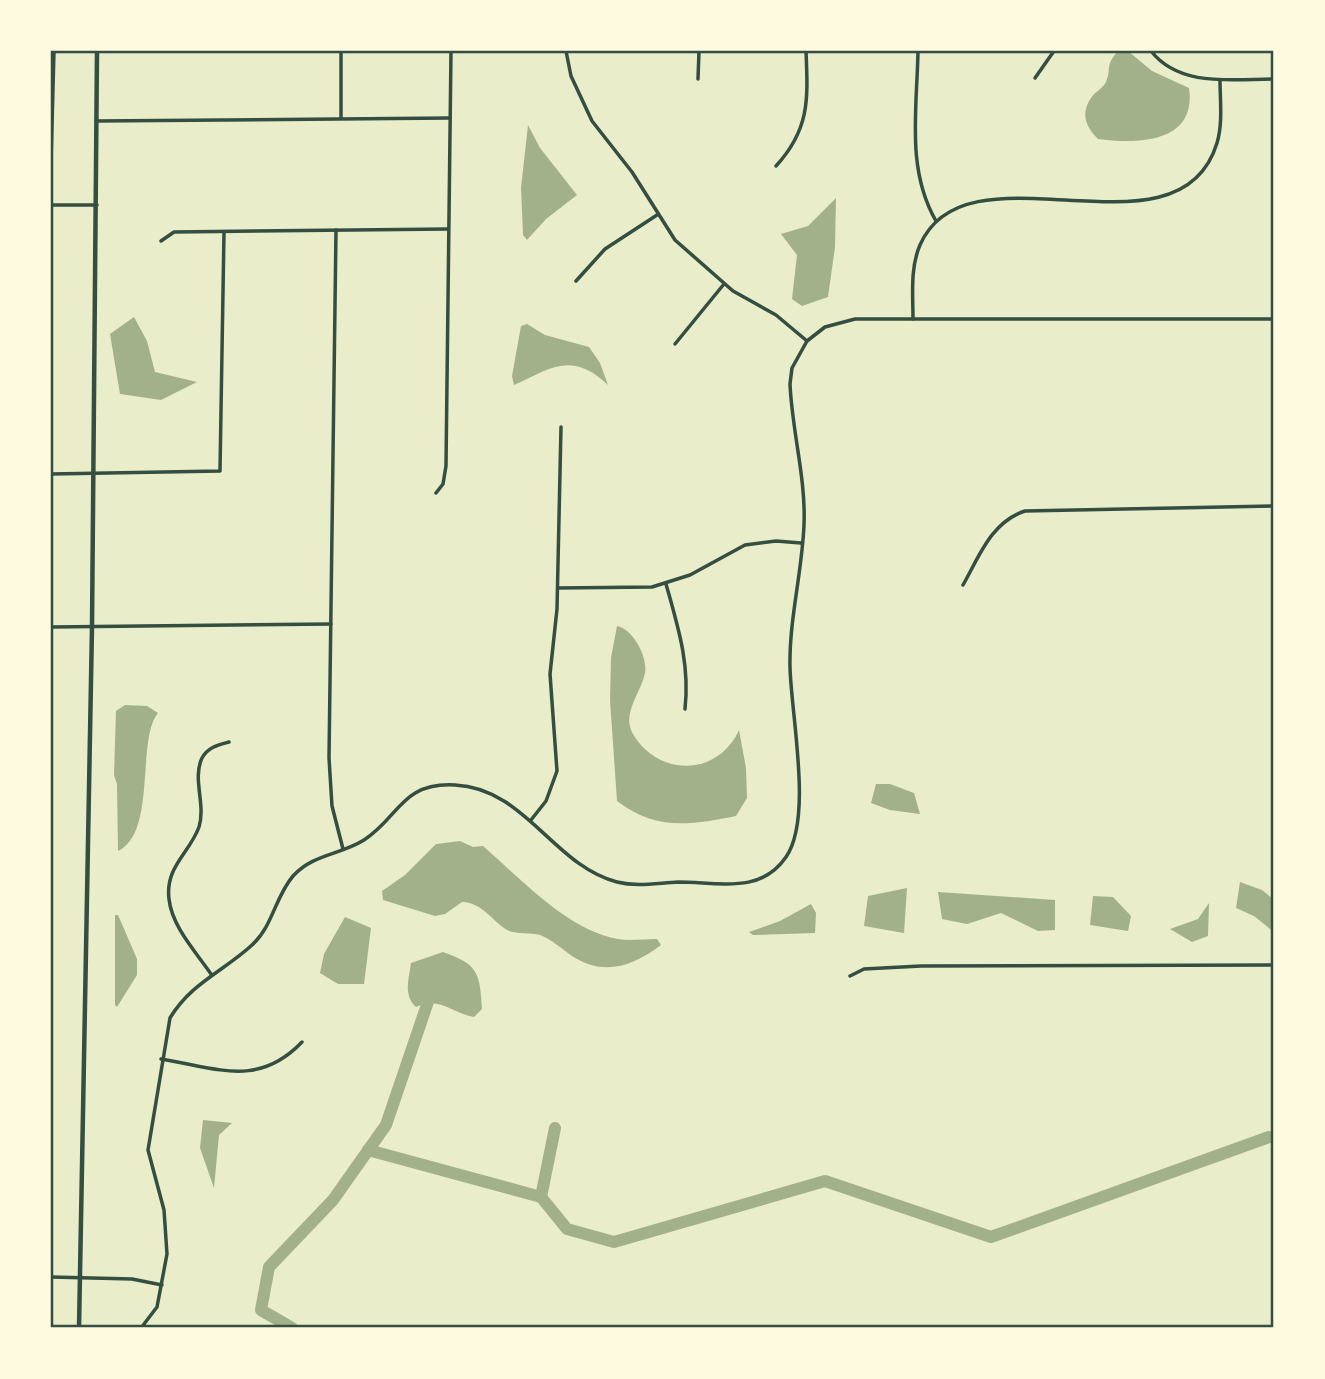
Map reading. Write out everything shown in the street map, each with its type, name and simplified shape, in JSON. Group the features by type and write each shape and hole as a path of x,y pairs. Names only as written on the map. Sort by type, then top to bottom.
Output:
{"street":[{"path":"51,162 54,51"},
{"path":"79,1328 92,627 97,51"},
{"path":"341,51 341,118"},
{"path":"436,493 443,484 446,466 451,51"},
{"path":"566,51 580,99 592,121 632,172 675,240 724,284 775,315 807,341"},
{"path":"698,79 699,51"},
{"path":"776,166 794,144 805,118 806,51"},
{"path":"918,51 917,176 925,202 936,221"},
{"path":"1035,78 1055,51"},
{"path":"1151,51 1178,73 1220,79 1274,79"},
{"path":"914,319 915,259 923,239 936,221 975,202 1139,200 1153,199 1180,189 1202,170 1216,145 1220,124 1220,79"},
{"path":"96,121 450,118"},
{"path":"51,205 97,205"},
{"path":"576,281 605,249 657,215"},
{"path":"161,241 174,232 448,229"},
{"path":"336,230 330,785 343,849"},
{"path":"51,474 220,471 224,232"},
{"path":"675,344 724,284"},
{"path":"141,1328 157,1307 167,1254 167,1226 148,1150 161,1059 170,1018 180,1002 211,974 255,943 273,915 284,889 302,868 314,859 343,849 375,832 396,806 411,795 440,785 456,785 483,792 531,820 586,870 622,884 741,885 774,871 793,846 798,818 797,750 790,664 802,544 803,503 790,384 792,368 807,341 825,327 844,320 1274,319"},
{"path":"531,820 546,801 557,771 550,674 558,588 561,427"},
{"path":"963,585 994,530 1013,514 1025,510 1274,506"},
{"path":"558,588 635,589 666,584 690,575 745,545 776,541 802,544"},
{"path":"666,584 684,647 687,669 685,709"},
{"path":"51,627 331,624"},
{"path":"211,974 176,921 168,888 173,867 193,839 201,817 199,768 202,758 214,746 229,741"},
{"path":"850,976 864,969 921,966 1274,965"},
{"path":"161,1059 235,1071 258,1070 282,1060 302,1042"},
{"path":"51,1277 132,1279 162,1285"}],"shaded area":[{"path":"1118,51 1128,51 1152,71 1189,88 1189,106 1184,120 1174,130 1146,140 1113,141 1098,139 1089,128 1085,112 1087,106 1106,82 1110,64"},
{"path":"528,125 540,148 577,195 546,219 527,240 523,235 521,188"},
{"path":"836,198 835,247 828,297 802,306 792,299 797,255 781,234 808,226"},
{"path":"134,317 147,341 155,372 197,382 161,400 120,394 110,334"},
{"path":"527,324 545,335 589,347 600,363 608,385 595,374 571,365 550,369 514,385 512,376 521,326"},
{"path":"617,626 634,638 644,659 643,681 629,719 633,734 644,748 657,758 688,766 717,757 739,730 746,768 747,798 736,816 704,822 674,823 646,817 617,801 610,700 611,658"},
{"path":"125,705 147,706 158,713 148,743 138,826 130,841 118,851 117,784 114,775 116,711"},
{"path":"876,784 890,784 914,793 920,814 890,810 871,803"},
{"path":"460,841 473,847 483,846 546,902 581,926 618,939 657,939 661,945 629,963 595,966 572,956 540,935 507,930 476,905 462,902 445,914 435,916 383,900 382,891 405,875 436,844"},
{"path":"1240,882 1262,890 1274,900 1274,932 1254,916 1236,908"},
{"path":"907,888 904,933 864,926 868,896"},
{"path":"938,892 1055,900 1055,930 1038,931 1001,913 967,924 942,919"},
{"path":"1093,896 1113,897 1131,916 1128,931 1090,925"},
{"path":"1209,903 1208,936 1192,942 1170,929 1198,919"},
{"path":"811,904 816,913 815,933 753,935 749,932 780,921"},
{"path":"115,915 118,915 137,959 137,975 117,1007 115,1005"},
{"path":"345,917 371,928 364,984 338,984 320,973 324,954"},
{"path":"443,952 464,961 478,978 482,1009 474,1017 439,1004 416,1007 409,997 411,963"},
{"path":"203,1120 232,1123 219,1135 214,1188 200,1148"}],"waterway":[{"path":"292,1328 261,1310 269,1267 333,1200 386,1125 433,987"},
{"path":"541,1197 555,1128"},
{"path":"1269,1137 1274,1135"},
{"path":"368,1150 541,1197 567,1229 614,1242 825,1181 991,1237 1269,1137"}]}
